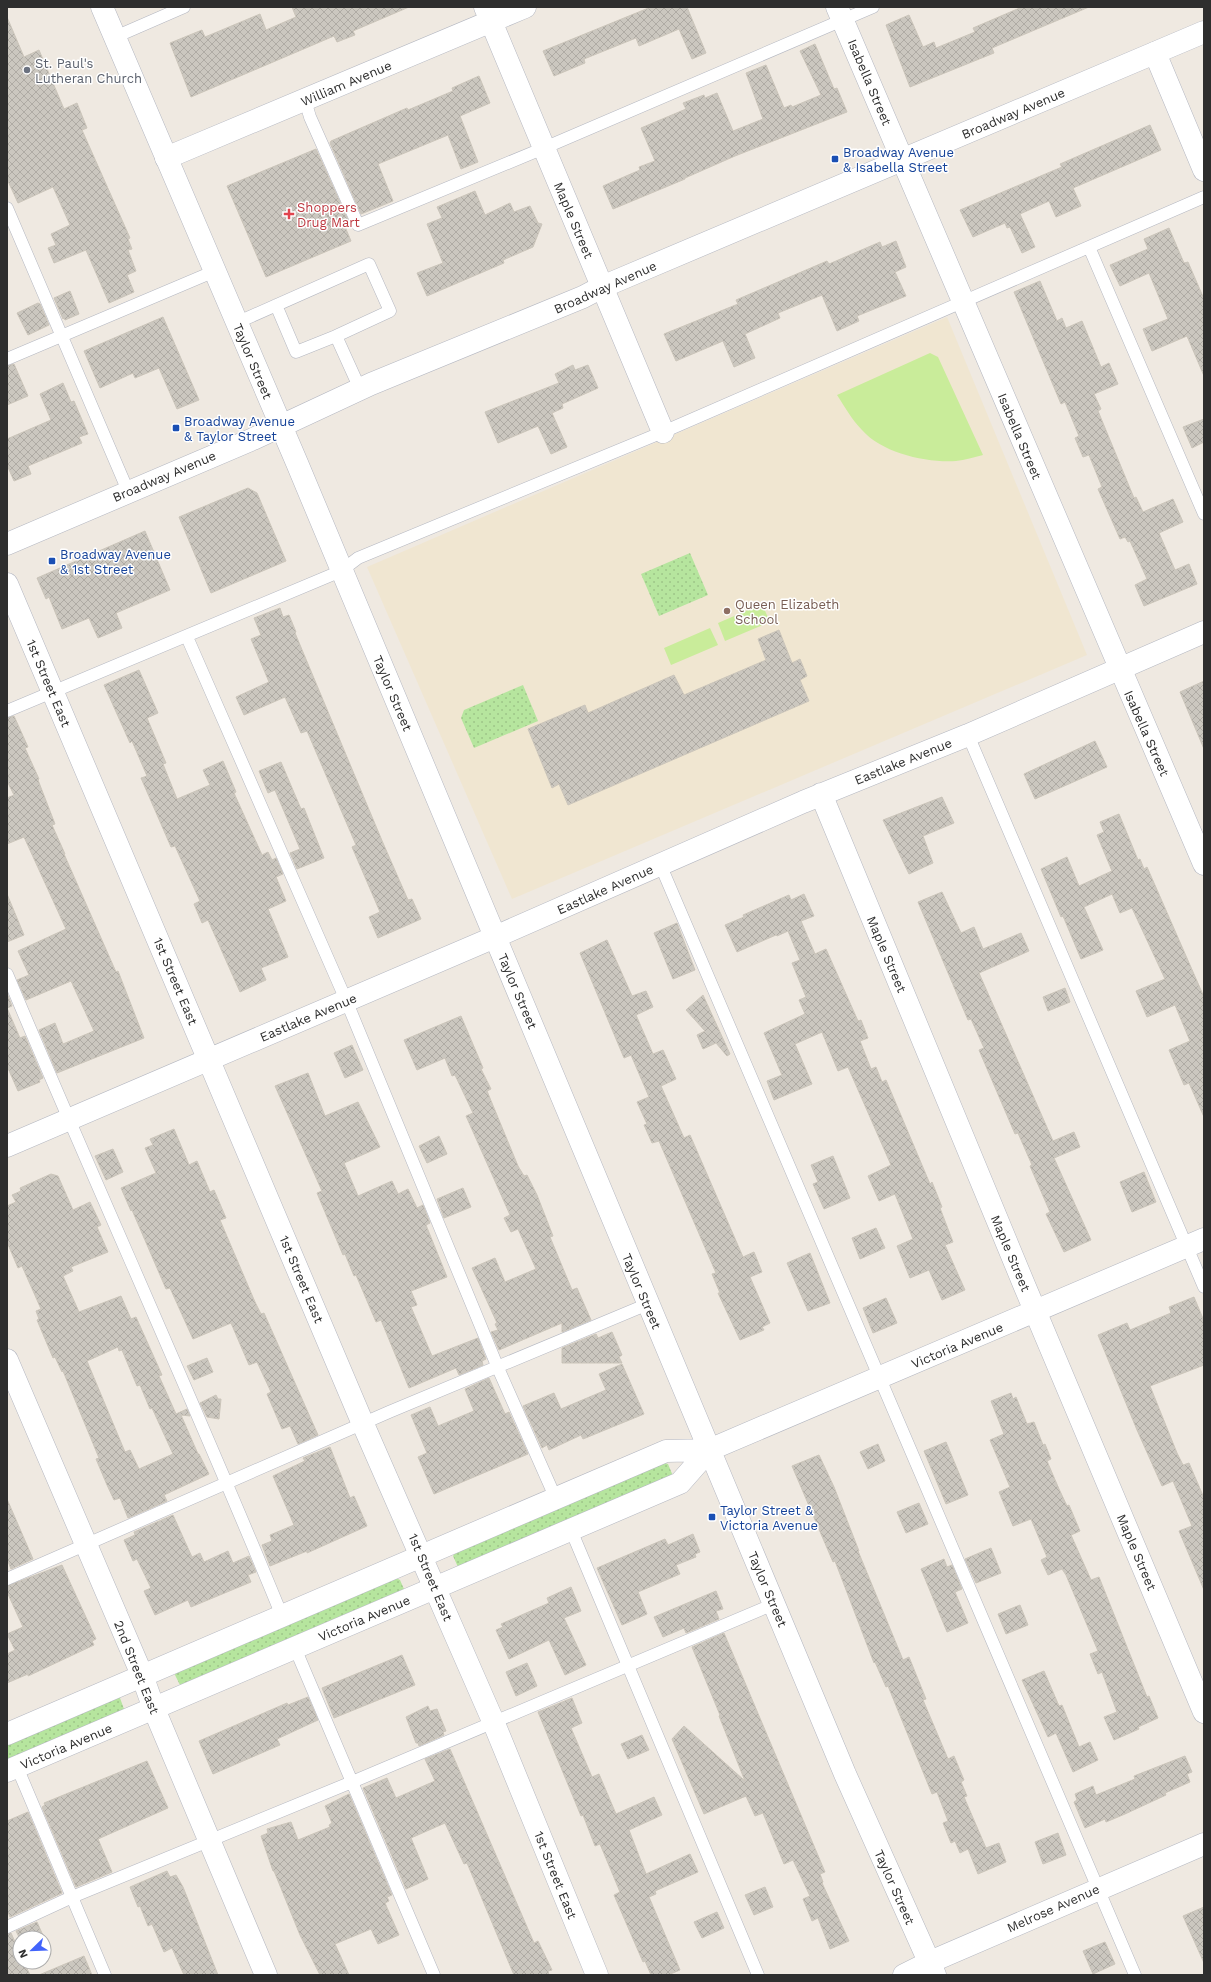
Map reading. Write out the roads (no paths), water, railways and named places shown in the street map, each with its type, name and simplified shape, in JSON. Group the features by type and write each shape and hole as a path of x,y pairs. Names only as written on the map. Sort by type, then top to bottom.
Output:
{"street":[{"name":"Taylor Street","path":"102,7 342,571 845,1774 933,1968"},
{"name":"William Avenue","path":"166,158 305,100 488,14 525,7"},
{"name":"Isabella Street","path":"840,13 1204,864"},
{"name":"Maple Street","path":"488,14 663,432"},
{"name":"Broadway Avenue","path":"7,544 280,426 360,389 583,297 602,287 1204,32"},
{"path":"1155,53 1204,170"},
{"name":"1st Street East","path":"7,584 364,1424 493,1721 597,1975"},
{"name":"Eastlake Avenue","path":"7,1146 346,1000 495,938 821,794 968,735 1204,632"},
{"name":"Maple Street","path":"821,794 1204,1712"},
{"name":"Victoria Avenue","path":"7,1734 666,1451 709,1450 1195,1243"},
{"name":"2nd Street East","path":"7,1360 142,1675 154,1709 266,1975"},
{"name":"Victoria Avenue","path":"12,1769 680,1483 709,1450"},
{"name":"Melrose Avenue","path":"904,1975 933,1968 1098,1889 1204,1844"}],"lane":[{"path":"115,37 184,7"},
{"path":"305,100 310,116 358,225 544,148 840,13 873,7"},
{"path":"7,711 342,571 358,558 663,432 1204,197"},
{"path":"7,208 63,335 128,492"},
{"path":"1089,247 1204,514"},
{"path":"236,322 369,264 390,311 336,336 296,352 276,305"},
{"path":"7,359 215,271"},
{"path":"336,336 360,389"},
{"path":"187,637 346,1000 498,1368 556,1499"},
{"path":"968,735 1195,1243 1204,1287"},
{"path":"660,864 1135,1975"},
{"path":"7,974 68,1119 227,1484 282,1616"},
{"path":"7,1579 86,1546 364,1424 388,1412 498,1368 648,1304"},
{"path":"571,1530 758,1975"},
{"path":"7,1928 72,1897 352,1782 493,1721 774,1604"},
{"path":"295,1648 434,1975"},
{"path":"12,1769 72,1897 105,1975"}],"place":[{"name":"St. Paul's Lutheran Church","path":"27,70"},
{"name":"Broadway Avenue & Isabella Street","path":"835,159"},
{"name":"Shoppers Drug Mart","path":"289,214"},
{"name":"Broadway Avenue & Taylor Street","path":"176,428"},
{"name":"Broadway Avenue & 1st Street","path":"52,561"},
{"name":"Queen Elizabeth School","path":"727,611"},
{"name":"Taylor Street & Victoria Avenue","path":"712,1517"}]}
